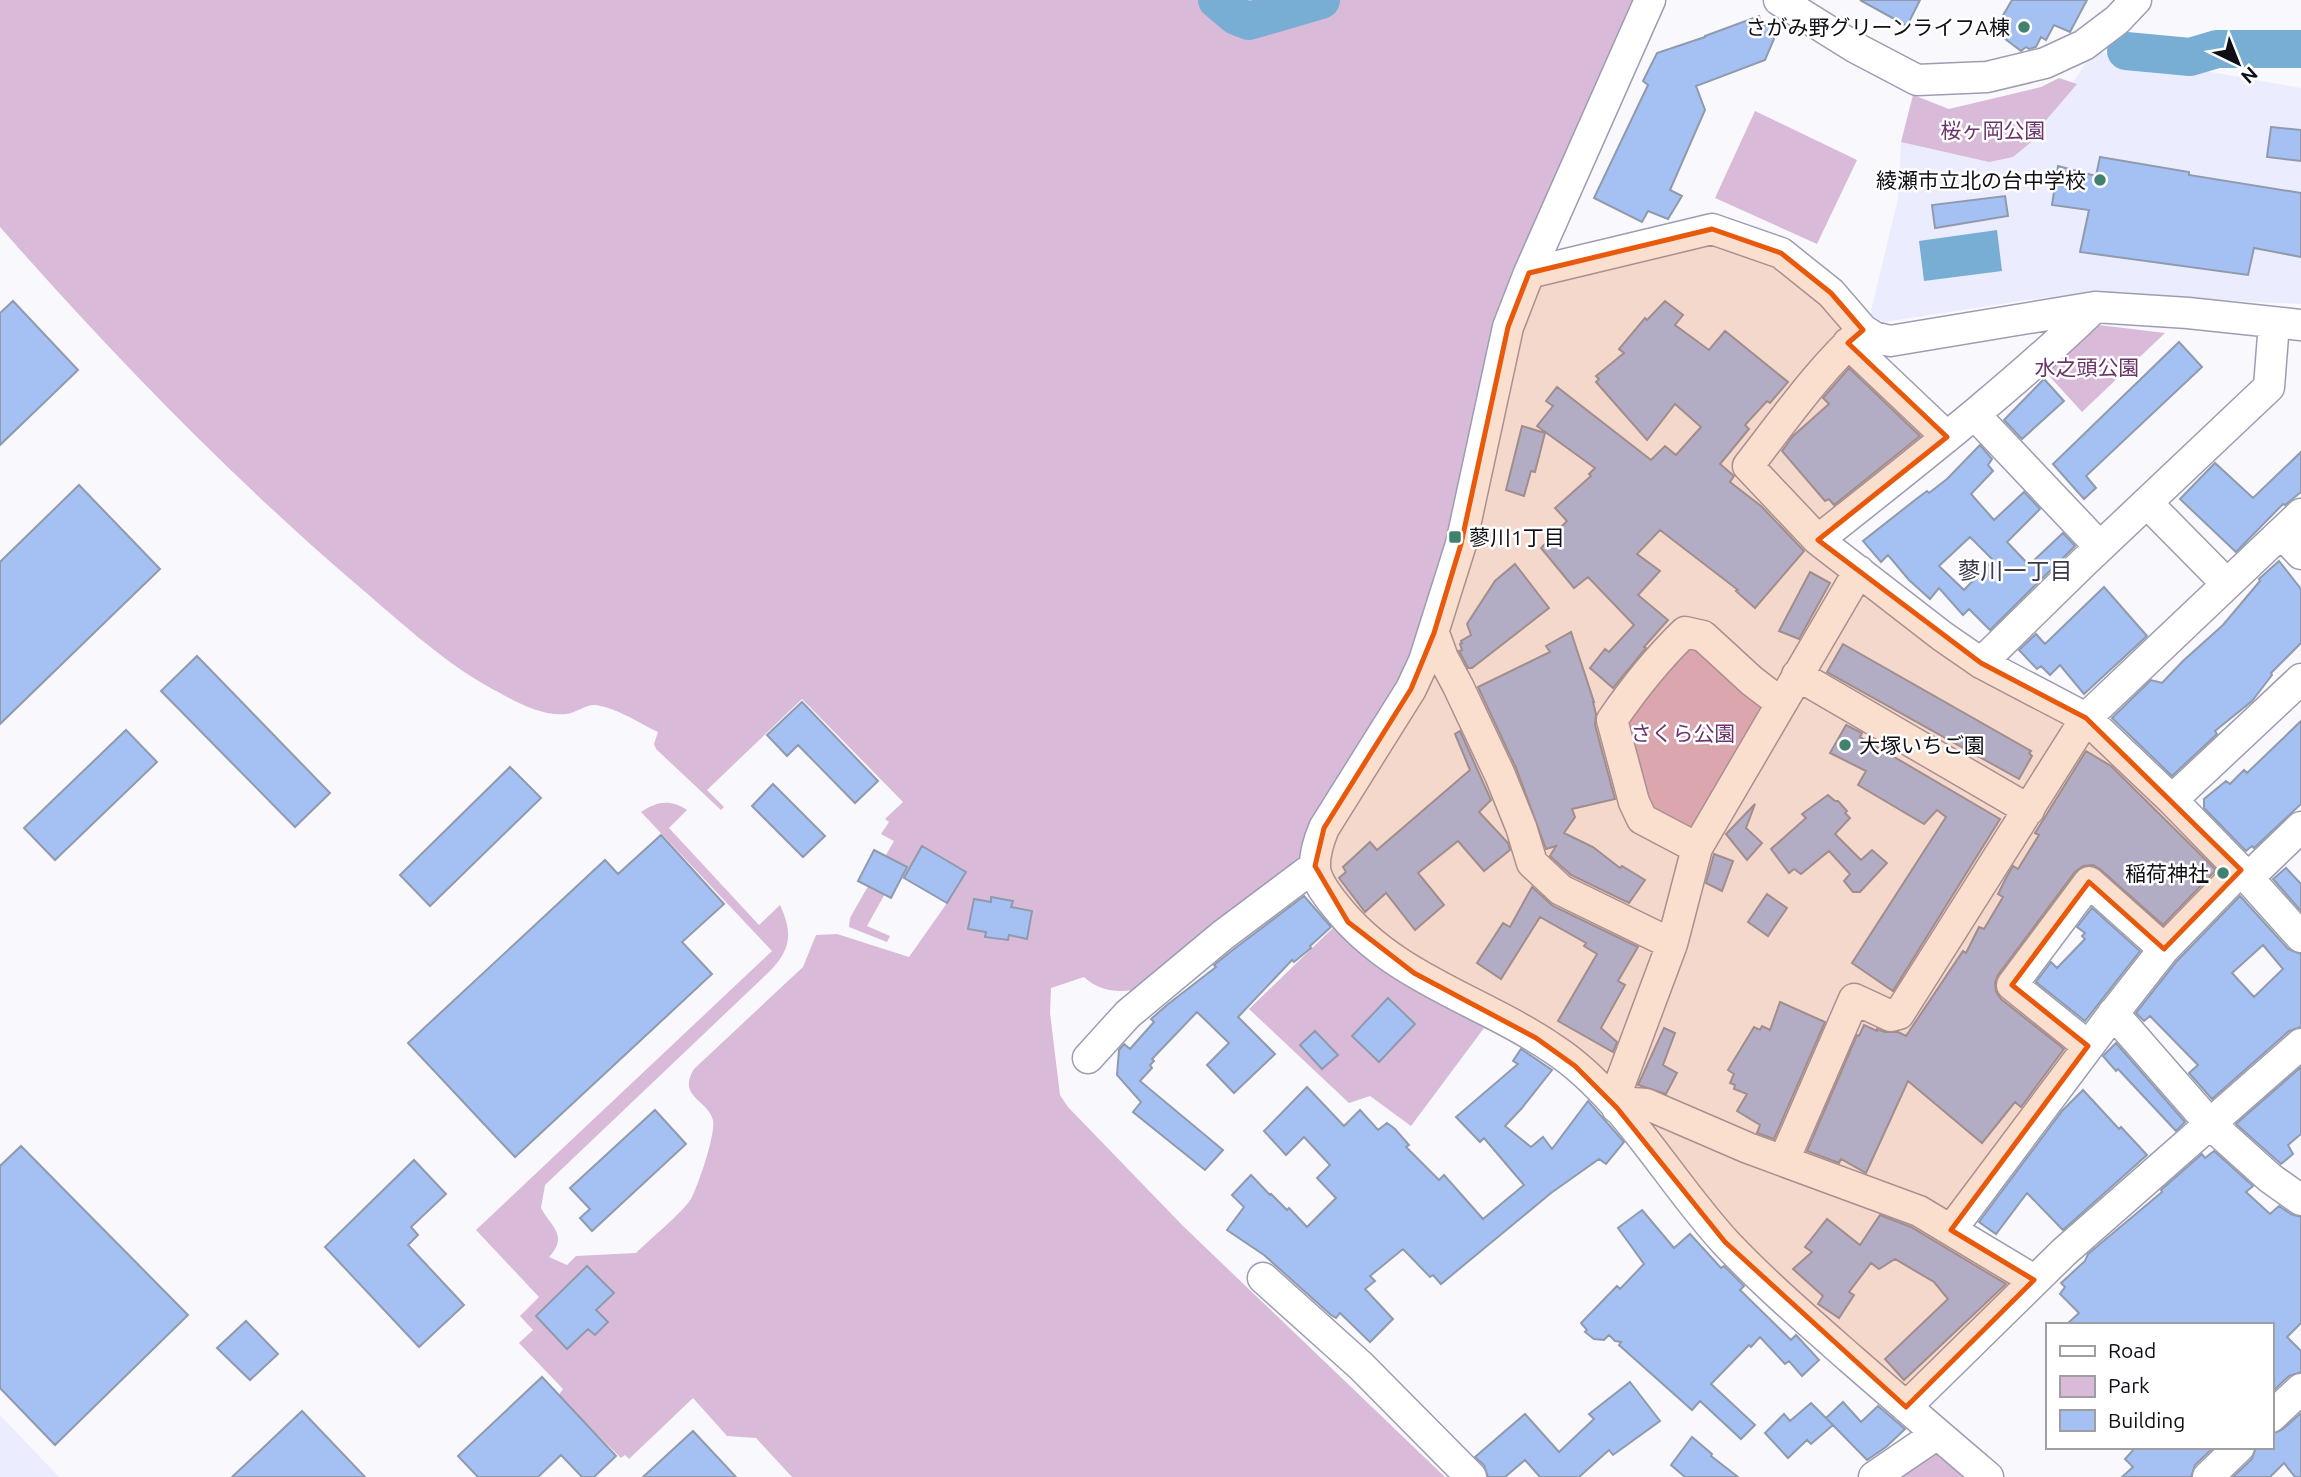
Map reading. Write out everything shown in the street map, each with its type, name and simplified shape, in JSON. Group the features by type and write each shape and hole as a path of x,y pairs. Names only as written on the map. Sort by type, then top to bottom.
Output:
{"street":[{"path":"1650,0 1529,273 1508,327 1461,544 1434,633 1411,689 1328,821 1319,841 1315,866 1320,883 1329,897 1348,922 1371,944 1414,973 1557,1051 1575,1066 1617,1108 1725,1242 1770,1288 1988,1477"},
{"path":"1779,0 1856,48 1917,80 1987,76 2045,63 2084,45 2117,20 2136,0"},
{"path":"1529,273 1712,229 1781,253 1831,293 1856,336 1947,437"},
{"path":"1856,336 1890,341 2095,307 2188,313 2288,324 2269,387 1981,663"},
{"path":"1818,540 1975,415 2058,344 2095,307"},
{"path":"1856,336 1748,466 1818,540 1942,636 1981,663 2086,718 2172,800 2301,937"},
{"path":"1975,415 2100,547"},
{"path":"2147,503 2227,584"},
{"path":"1784,1160 1854,999 1891,1016 1899,1014 2086,718 2291,523 2301,554"},
{"path":"1617,1108 1619,1086 1672,944 1698,848 1859,571"},
{"path":"1698,848 1642,819 1634,802 1612,720 1632,690 1685,632 1703,636 1752,681 1781,703"},
{"path":"1434,633 1443,658 1500,775 1532,863 1561,890 1672,944"},
{"path":"1797,676 2029,810"},
{"path":"2172,800 2301,679"},
{"path":"1951,1230 2164,949 2244,874 2301,827"},
{"path":"1088,1058 1128,1014 1223,934 1315,866"},
{"path":"2088,1046 2012,985 2089,882 2164,949"},
{"path":"2113,1013 2210,1124 2270,1178 2301,1200"},
{"path":"1906,1407 2034,1280 2301,1044"},
{"path":"1617,1108 1632,1103 1646,1104 1717,1136 1919,1211 2034,1280"},
{"path":"1263,1278 1361,1366 1471,1477"},
{"path":"2273,1415 2301,1389"},
{"path":"1874,1477 1937,1434"},
{"path":"2208,1477 2237,1449"}],"highlighted area":[{"path":"1712,229 1781,253 1831,293 1863,330 1848,343 1947,437 1818,540 1981,663 2086,718 2241,870 2164,949 2089,882 2012,985 2088,1046 1951,1230 2034,1280 1906,1407 1725,1242 1617,1108 1575,1066 1536,1038 1414,973 1348,922 1315,866 1324,828 1411,689 1434,633 1461,544 1508,327 1529,273"}],"shaded area":[{"name":"綾瀬市立北の台中学校","path":"2094,51 2301,88 2301,304 2092,294 2034,299 1884,322 1870,315 1898,199 1901,142 1989,162 2035,139"},
{"path":"0,1415 59,1477 0,1477"}],"green space":[{"path":"0,0 1637,0 1477,406 1429,616 1419,644 1300,860 1133,990 1107,990 1084,977 1051,988 1050,1013 1060,1095 1068,1107 1183,1226 1445,1477 792,1477 756,1438 727,1436 693,1398 629,1459 625,1455 621,1458 558,1396 563,1389 519,1343 533,1330 520,1316 539,1297 476,1230 772,951 641,812 664,803 675,804 687,810 669,828 759,925 780,905 787,924 788,940 782,955 770,971 545,1185 541,1208 558,1237 558,1243 549,1257 567,1265 576,1256 636,1253 687,1205 702,1172 713,1127 710,1113 691,1092 689,1086 694,1069 803,967 816,935 837,934 909,957 947,903 896,874 867,926 890,936 887,942 849,927 850,918 894,841 881,834 889,822 885,819 903,802 802,699 707,790 724,807 721,810 656,749 654,744 658,732 620,712 596,705 566,714 535,710 469,675 400,622 258,496 169,409 0,227"},
{"name":"桜ヶ岡公園","path":"2059,78 2077,84 2048,118 2035,139 2013,157 1989,162 1901,142 1913,95 1949,109 2041,87"},
{"path":"1755,111 1857,160 1817,244 1715,198"},
{"name":"水之頭公園","path":"2099,325 2165,333 2082,412 2042,368 2089,328"},
{"name":"さくら公園","path":"1692,641 1765,706 1690,831 1649,806 1624,738 1626,712"},
{"path":"1336,925 1356,948 1391,977 1487,1024 1411,1126 1370,1096 1349,1103 1249,1009"},
{"path":"1939,1450 1971,1477 1891,1477"}],"water":[{"path":"1997,230 2002,271 1924,281 1919,241"}],"building":[{"path":"1860,0 1920,0 1907,26"},
{"name":"さがみ野グリーンライフA棟","path":"2012,0 2087,0 2070,32 2054,25 2046,40 2041,37 2036,47 2026,47 2021,51 2004,38 2005,33 1995,29"},
{"path":"1759,16 1762,26 1770,24 1774,39 1765,60 1696,86 1705,110 1670,190 1682,196 1668,219 1648,211 1642,222 1594,198 1648,85 1643,81 1657,53"},
{"path":"2271,127 2301,130 2301,161 2267,157"},
{"path":"2100,157 2301,193 2301,257 2254,248 2248,275 2080,252 2089,210 2052,205 2058,166 2096,176"},
{"path":"2005,196 2008,216 1935,228 1932,205"},
{"path":"13,301 78,370 0,445 0,313"},
{"path":"1665,301 1683,315 1675,325 1709,350 1725,331 1788,382 1770,403 1767,401 1745,425 1749,429 1720,464 1734,476 1730,482 1761,506 1804,551 1755,608 1736,591 1738,590 1660,530 1637,554 1660,571 1638,595 1668,620 1613,688 1590,668 1605,649 1609,652 1634,625 1588,577 1574,588 1541,548 1567,521 1555,508 1591,476 1589,474 1595,468 1537,426 1553,406 1546,401 1557,387 1651,460 1665,446 1676,455 1701,427 1675,404 1647,440 1596,382 1599,379 1596,376 1624,353 1619,349 1645,318 1647,320"},
{"path":"2179,342 2202,367 2086,476 2096,488 2084,499 2053,464"},
{"path":"1849,368 1920,436 1834,505 1829,499 1825,501 1782,451 1793,436 1829,404 1823,398"},
{"path":"2044,379 2064,401 2022,439 2004,420"},
{"path":"1522,426 1545,433 1535,472 1531,471 1524,496 1506,490"},
{"path":"1980,445 1992,459 1988,465 1993,471 1971,494 1994,520 2024,492 2040,509 2007,542 2029,565 2063,533 2075,546 1990,630 1969,609 1963,615 1939,588 1930,599 1888,555 1881,562 1863,541 1927,491 1929,493 1947,479","holes":["1970,537 1993,560 1964,590 1939,566"]},
{"path":"2301,452 2301,492 2283,504 2236,552 2180,499 2215,463 2253,498"},
{"path":"79,485 160,569 0,724 0,562"},
{"path":"2279,561 2301,589 2301,643 2271,673 2252,701 2215,731 2217,734 2172,776 2112,718 2151,680 2162,683 2223,625 2259,579"},
{"path":"1515,564 1549,608 1472,668 1468,668 1459,651 1462,650 1461,641 1471,635 1467,624 1495,581"},
{"path":"1810,572 1830,583 1799,639 1779,631"},
{"path":"2104,587 2147,636 2084,694 2060,665 2050,675 2041,666 2037,669 2019,650 2036,634 2045,644"},
{"path":"1571,632 1594,702 1595,725 1615,799 1572,809 1575,817 1564,833 1593,847 1620,868 1622,866 1645,880 1629,903 1571,875 1550,856 1556,846 1546,849 1516,768 1478,687 1550,652 1546,646"},
{"path":"1843,644 2031,751 2029,753 2032,756 2019,779 1827,672"},
{"path":"197,656 330,793 295,827 161,691"},
{"path":"802,702 878,781 855,803 798,745 787,756 767,735"},
{"path":"2301,721 2301,804 2254,848 2252,846 2246,851 2204,808 2204,799 2226,781 2230,784 2244,770 2247,773"},
{"path":"1846,725 1862,733 1860,737 2000,819 1893,991 1852,963 1946,817 1937,810 1924,824 1858,785 1866,771 1830,753"},
{"path":"126,730 157,762 55,860 24,828"},
{"path":"1460,731 1491,800 1479,812 1508,843 1510,850 1484,871 1458,841 1418,873 1444,905 1415,930 1386,893 1365,912 1339,878 1346,872 1343,867 1370,842 1377,850 1470,770 1455,734"},
{"path":"2086,751 2111,766 2216,870 2163,925 2100,869 2093,865 2083,866 2075,872 1998,975 1995,983 1996,992 2001,999 2064,1049 2021,1107 2015,1102 1982,1143 1908,1081 1866,1173 1841,1159 1839,1163 1807,1151 1857,1035 1859,1036 1864,1025 1877,1031 1898,1032 1906,1036 1963,951 1966,953 1979,927 1984,929 2003,897 1998,894 2006,878 2013,866 2018,869 2039,835 2035,833"},
{"path":"510,767 541,798 430,906 400,875"},
{"path":"773,784 825,836 803,857 752,806"},
{"path":"1828,795 1838,801 1850,818 1835,834 1861,860 1872,850 1887,863 1860,892 1853,892 1844,881 1850,874 1829,851 1801,874 1794,869 1789,873 1771,849 1806,818 1802,814"},
{"path":"1755,804 1746,828 1762,843 1747,860 1726,834"},
{"path":"661,835 724,904 682,942 712,974 515,1157 408,1043 605,860 618,874"},
{"path":"922,846 966,872 947,903 904,878"},
{"path":"874,850 907,867 891,898 858,881"},
{"path":"1714,854 1733,861 1722,891 1706,883"},
{"path":"2286,868 2301,884 2301,911 2273,879"},
{"path":"1532,887 1553,906 1638,947 1618,981 1625,985 1601,1028 1617,1042 1613,1052 1558,1021 1597,954 1584,946 1586,943 1540,917 1501,979 1477,963 1503,923 1510,927"},
{"path":"1767,894 1787,908 1768,936 1748,922"},
{"path":"1304,896 1331,927 1310,946 1311,948 1294,962 1292,960 1238,1017 1275,1054 1234,1093 1207,1065 1229,1043 1197,1012 1152,1059 1152,1068 1140,1081 1223,1150 1205,1170 1133,1112 1141,1102 1117,1075 1119,1050 1124,1044 1130,1049 1154,1022 1151,1019 1216,967 1214,965"},
{"path":"2240,896 2288,949 2301,954 2301,1027 2289,1031 2212,1099 2189,1073 2198,1065 2150,1016 2144,1021 2136,1013 2177,961","holes":["2263,945 2283,969 2254,997 2232,973"]},
{"path":"991,897 1013,901 1011,907 1032,911 1027,939 1009,935 1008,940 985,937 986,932 968,929 974,899 991,902"},
{"path":"2092,908 2140,951 2085,1021 2036,982 2051,962 2057,968 2085,939 2082,936 2085,933 2077,927"},
{"path":"1388,998 1415,1024 1379,1062 1352,1036"},
{"path":"1780,1002 1825,1022 1774,1139 1757,1133 1760,1125 1737,1111 1747,1094 1734,1089 1735,1085 1730,1083 1734,1074 1728,1070 1754,1027 1760,1030 1762,1026 1770,1030"},
{"path":"1664,1028 1675,1033 1663,1065 1677,1073 1666,1094 1638,1085"},
{"path":"1315,1031 1338,1055 1322,1069 1300,1045"},
{"path":"2116,1043 2185,1122 2176,1131 2103,1056"},
{"path":"1521,1049 1552,1070 1505,1126 1531,1147 1543,1137 1552,1149 1588,1101 1624,1142 1606,1164 1599,1159 1551,1193 1441,1284 1433,1275 1430,1277 1403,1249 1370,1276 1375,1281 1365,1289 1393,1319 1370,1342 1340,1313 1336,1318 1331,1315 1264,1255 1227,1230 1244,1207 1232,1195 1251,1175 1307,1227 1336,1198 1317,1178 1330,1165 1304,1137 1286,1155 1264,1131 1307,1087 1344,1126 1360,1110 1378,1130 1387,1123 1395,1129 1409,1145 1406,1147 1439,1180 1444,1175 1483,1219 1524,1185 1484,1138 1480,1142 1456,1117 1518,1064 1513,1061"},
{"path":"2301,1067 2301,1134 2288,1145 2293,1154 2281,1164 2236,1124"},
{"path":"2083,1090 2147,1155 2063,1230 2027,1193 1996,1234 1979,1222 2062,1111"},
{"path":"655,1110 686,1144 592,1231 580,1218 590,1209 570,1188"},
{"path":"21,1146 188,1315 55,1445 0,1388 0,1166"},
{"path":"2214,1151 2253,1186 2246,1192 2270,1214 2279,1206 2301,1217 2301,1323 2287,1337 2301,1351 2301,1372 2289,1376 2273,1391 2273,1323 2068,1323 2079,1313 2060,1294 2065,1287 2061,1283 2085,1261 2088,1254 2162,1192 2161,1190 2202,1154 2205,1158"},
{"path":"414,1160 446,1194 411,1227 418,1235 408,1245 464,1305 419,1347 325,1247"},
{"path":"1642,1210 1674,1248 1690,1234 1721,1268 1724,1266 1744,1286 1740,1290 1791,1340 1796,1335 1819,1360 1802,1376 1789,1361 1785,1364 1760,1337 1751,1347 1749,1345 1711,1384 1755,1425 1741,1439 1700,1401 1692,1410 1619,1345 1621,1342 1615,1341 1609,1335 1604,1340 1594,1339 1585,1332 1587,1330 1581,1323 1617,1286 1620,1289 1644,1264 1618,1228"},
{"path":"1880,1215 1911,1227 2006,1284 1904,1380 1885,1359 1948,1299 1934,1282 1895,1259 1879,1269 1871,1263 1849,1292 1854,1295 1839,1318 1818,1304 1823,1296 1793,1269 1812,1252 1805,1247 1827,1219 1860,1245"},
{"path":"587,1266 614,1293 596,1310 608,1322 595,1335 588,1329 567,1349 536,1316"},
{"path":"246,1321 278,1354 250,1380 217,1348"},
{"path":"542,1377 616,1456 594,1477 582,1477 561,1455 538,1477 478,1477 458,1456"},
{"path":"1630,1382 1660,1421 1613,1455 1609,1450 1579,1477 1540,1477 1525,1460 1505,1477 1488,1477 1484,1465 1475,1457 1525,1414 1559,1452 1594,1419 1589,1414"},
{"path":"1843,1402 1861,1422 1878,1406 1905,1429 1867,1460 1826,1418"},
{"path":"1811,1403 1833,1425 1811,1444 1807,1440 1788,1458 1765,1433 1784,1414 1790,1421"},
{"path":"302,1411 365,1477 232,1477"},
{"path":"2301,1413 2301,1477 2295,1477 2284,1463 2270,1477 2233,1477 2252,1459 2255,1449 2273,1449 2273,1433 2282,1430"},
{"path":"693,1431 736,1477 643,1477"},
{"path":"1692,1437 1738,1477 1685,1477 1671,1465"},
{"path":"2134,1449 2212,1449 2195,1465 2191,1477 2122,1477 2133,1467 2125,1459"}],"waterway":[{"path":"1217,0 1236,16 1249,21 1321,0"},
{"path":"2126,51 2190,57 2217,49 2301,49"}],"place":[{"name":"さがみ野グリーンライフA棟","path":"2024,27"},
{"name":"綾瀬市立北の台中学校","path":"2100,180"},
{"name":"蓼川1丁目","path":"1455,537"},
{"name":"大塚いちご園","path":"1845,745"},
{"name":"稲荷神社","path":"2223,873"}],"district":[{"name":"蓼川一丁目","path":"2015,570"}]}
